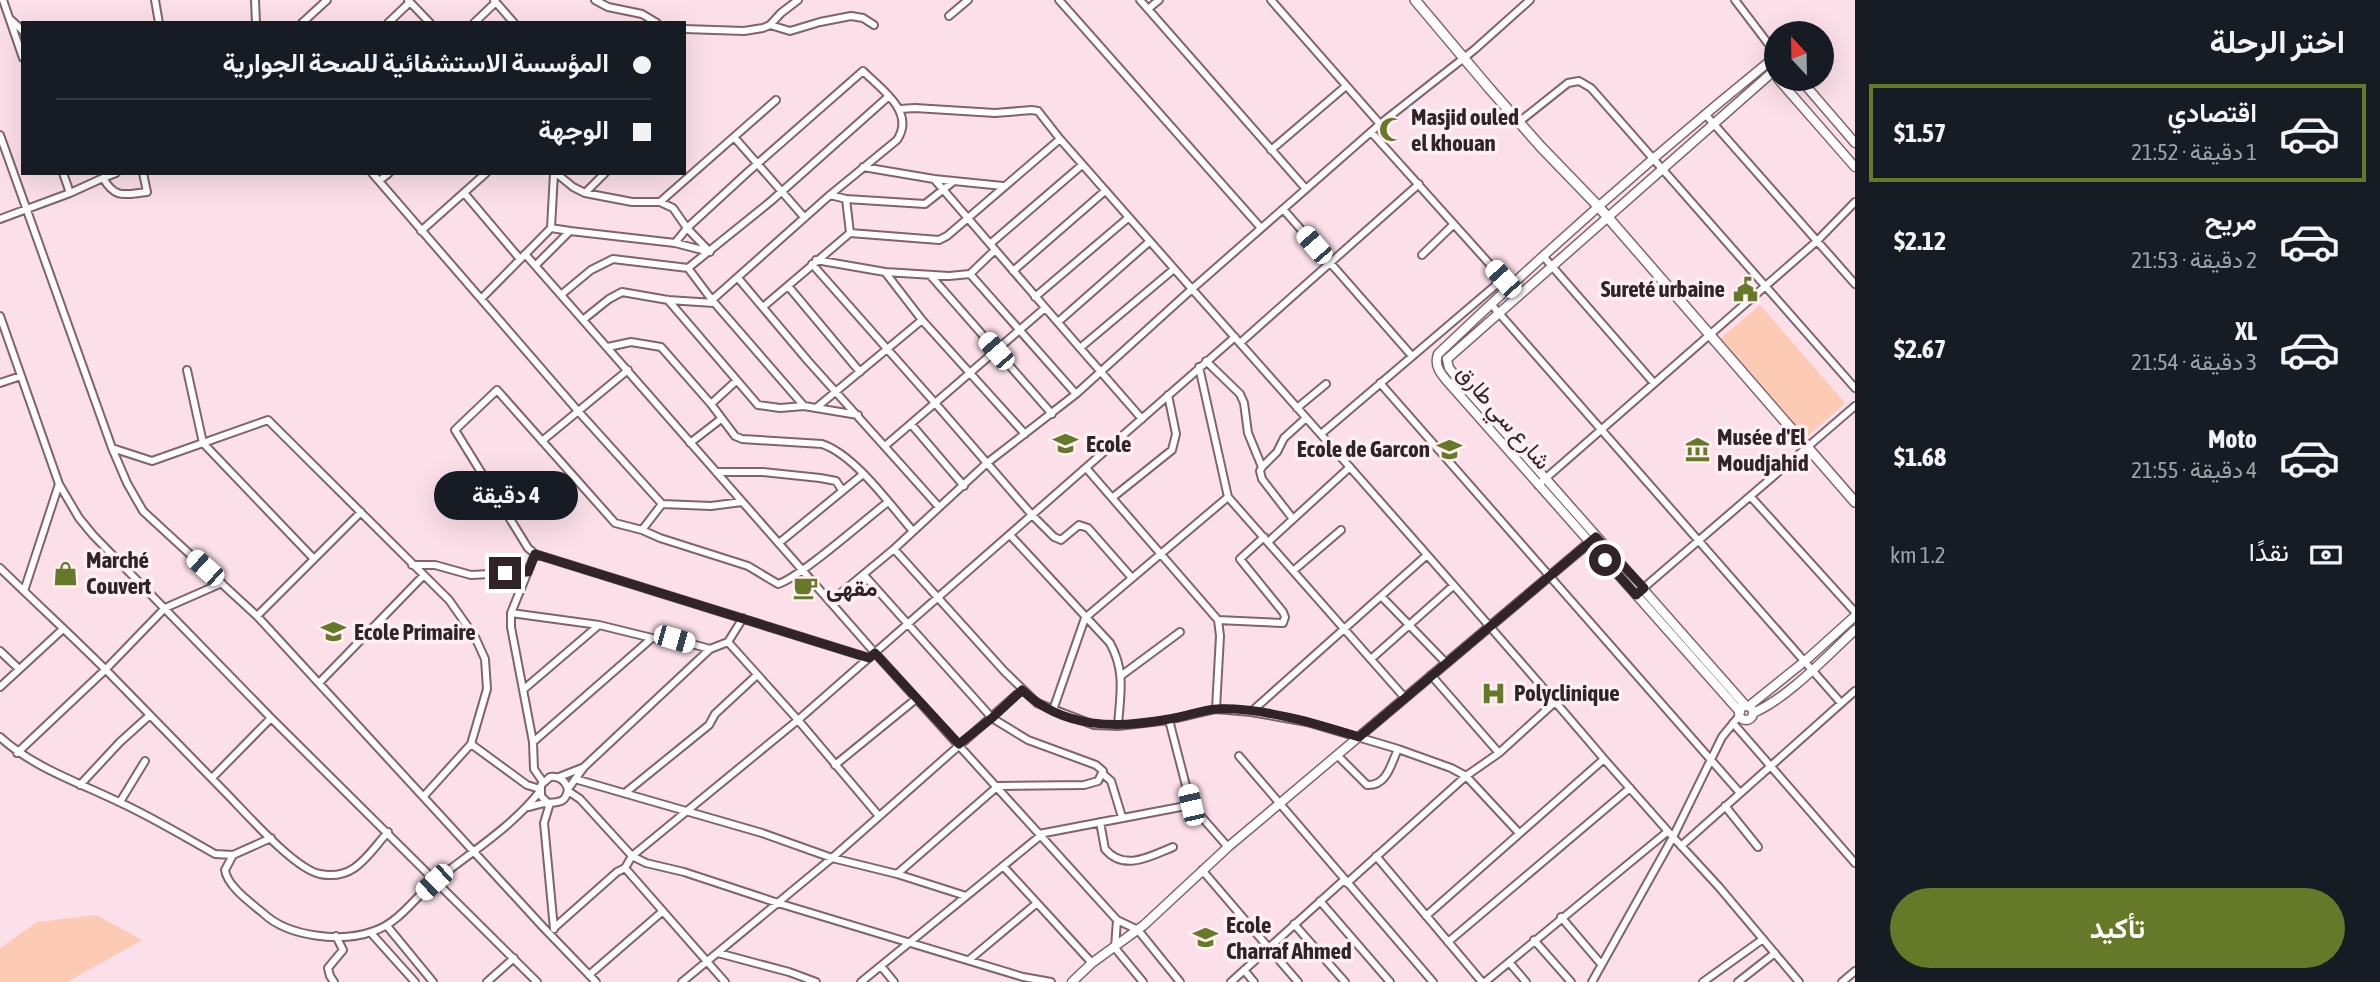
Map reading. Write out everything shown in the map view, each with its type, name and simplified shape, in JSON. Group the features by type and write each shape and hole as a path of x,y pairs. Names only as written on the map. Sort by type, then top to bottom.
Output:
{"main road":[{"path":"1415,0 1519,122 1608,217 1855,502"}],"street":[{"path":"3,0 21,52"},
{"path":"155,0 159,21"},
{"path":"255,0 256,21"},
{"path":"304,21 327,0"},
{"path":"594,0 608,7 642,13 654,21"},
{"path":"770,25 798,0"},
{"path":"948,16 968,0"},
{"path":"1059,0 1261,228"},
{"path":"1140,0 1306,189"},
{"path":"1148,9 1159,0"},
{"path":"1271,0 1380,124"},
{"path":"830,602 894,549 987,463 1076,394 1380,124 1530,0"},
{"path":"1735,0 1764,38"},
{"path":"390,21 409,1 428,21"},
{"path":"476,21 495,1 512,21"},
{"path":"686,29 744,31 770,25 790,31 851,16 863,18 874,25"},
{"path":"9,18 21,29"},
{"name":"شارع سي طارق","path":"1443,356 1491,304 1598,206 1764,65"},
{"path":"584,319 618,293 668,300 713,301 804,217 897,140 901,134 900,109 863,71 758,163 687,228 675,243"},
{"path":"1519,122 1568,83 1579,81 1598,95 1855,388"},
{"name":"شارع سي طارق","path":"1745,710 1644,588 1538,485 1440,372 1436,359 1499,312 1662,167 1764,84"},
{"path":"1271,150 1346,86"},
{"path":"1791,91 1855,166"},
{"path":"1810,91 1855,143"},
{"path":"562,294 591,270 613,259 688,268 782,191 889,96"},
{"path":"660,202 776,100"},
{"path":"900,109 995,113 1038,111 1149,242 1321,434 1670,834 1720,887 1799,982"},
{"path":"1704,114 1855,284"},
{"path":"1371,133 1510,286"},
{"path":"0,135 112,448 143,511 257,616 596,982"},
{"path":"734,137 804,217"},
{"path":"763,307 850,233 939,240 947,236 1060,139"},
{"path":"815,264 930,275 970,274 993,247 1082,165"},
{"path":"863,167 934,179 1003,186"},
{"path":"64,175 70,193"},
{"path":"0,219 111,175"},
{"path":"103,178 111,192 116,194 147,192 143,175"},
{"path":"374,175 662,504 711,506 742,502"},
{"path":"379,181 386,175"},
{"path":"421,231 484,175"},
{"path":"481,299 551,228 555,175"},
{"path":"558,175 585,193 632,202 660,202 677,211 687,228 710,252"},
{"path":"585,193 603,175"},
{"path":"934,179 1142,419"},
{"path":"830,195 846,200 925,204 954,181"},
{"path":"555,928 617,872 625,868 632,856 799,720 909,625 1199,367 1237,340 1330,263 1419,184"},
{"path":"1013,271 1105,191"},
{"path":"465,194 523,257 536,265 562,294 830,602 872,655 998,786 1117,920 1138,930 1181,982"},
{"path":"846,200 850,233"},
{"path":"1538,485 1817,241 1855,202"},
{"path":"1283,209 1412,356"},
{"path":"1035,297 1128,218"},
{"path":"1422,255 1454,224"},
{"path":"551,228 675,243 710,252"},
{"path":"536,265 570,231"},
{"path":"1058,322 1149,242"},
{"path":"1543,256 1653,382"},
{"path":"815,264 886,350 1054,537 1061,540 1079,525 1088,528 1132,578"},
{"path":"688,268 804,406"},
{"path":"1080,348 1174,269"},
{"path":"885,272 922,320 1025,434"},
{"path":"970,274 1076,394"},
{"path":"930,275 1052,414"},
{"path":"738,278 939,507"},
{"path":"1321,434 1503,279"},
{"path":"788,286 860,372"},
{"path":"668,300 735,382 758,405 780,408 804,406 858,415"},
{"path":"1491,304 1841,703"},
{"path":"885,446 1045,308"},
{"path":"0,316 59,484 93,535 271,718 537,982"},
{"path":"816,408 922,320"},
{"path":"608,347 631,342 661,347 735,436 741,439 822,444 832,448 851,461 913,531"},
{"name":"شارع سي طارق","path":"1443,356 1458,379 1546,478 1636,595 1745,710"},
{"path":"1206,361 1240,394 1244,403 1248,433 1262,467 1262,480 1293,519"},
{"path":"1199,367 1228,497 1405,698"},
{"path":"187,370 203,443 314,559"},
{"path":"542,441 628,370"},
{"path":"0,383 21,376"},
{"path":"711,404 735,382"},
{"path":"1380,383 1740,793"},
{"path":"1297,408 1326,384"},
{"path":"872,655 535,554 528,548 455,430 497,390 615,523 748,566 778,584 802,570 888,502"},
{"path":"1112,498 1172,450 1176,426 1168,395"},
{"path":"1636,595 1855,406"},
{"path":"1262,467 1277,452 1284,438 1306,418"},
{"path":"690,443 721,419"},
{"path":"112,448 152,461 268,421 449,600 475,637 485,659 487,689 471,744 424,796"},
{"path":"911,424 964,486"},
{"path":"1218,620 1283,623 1283,612 1240,559 1293,519 1350,467"},
{"path":"1087,469 1218,620 1220,636 1216,709"},
{"path":"716,472 744,471 820,478 836,481 842,489"},
{"path":"779,543 862,475"},
{"path":"24,591 59,484"},
{"path":"1053,710 1085,618 1228,497"},
{"path":"1592,982 1722,737 1745,710 1805,662 1855,614 1751,497"},
{"path":"642,530 662,504"},
{"path":"257,616 361,512"},
{"path":"1293,571 1341,530"},
{"path":"1010,535 1110,643 1122,675 1118,726"},
{"path":"1072,982 1138,930 1228,847 1593,540"},
{"path":"894,549 1022,690 1037,703 1094,725 1118,726 1216,709 1307,722 1451,768 1466,776 1518,833"},
{"path":"535,554 511,613 513,646 533,742 534,769 544,800 549,803"},
{"path":"1251,712 1427,555"},
{"path":"412,565 435,565 471,575 528,572"},
{"path":"0,568 271,838 307,869 318,874 344,874 353,871 388,832"},
{"path":"864,575 992,718 1028,740 1101,769 1111,781 1122,817"},
{"path":"319,682 423,576"},
{"path":"17,753 105,670 165,608 222,583"},
{"path":"1371,659 1453,586"},
{"path":"1381,596 1447,663"},
{"path":"511,613 599,625 652,638 674,639 710,649"},
{"path":"528,807 562,802 584,767 710,649 728,642 743,618"},
{"path":"524,689 599,625"},
{"path":"0,687 62,629"},
{"path":"1745,710 1764,709 1813,670 1855,630"},
{"path":"1122,675 1180,632"},
{"path":"533,742 652,638"},
{"path":"728,642 799,720 879,816"},
{"path":"0,651 19,669"},
{"path":"625,793 709,725 715,714 757,675"},
{"path":"1431,676 1499,753"},
{"path":"682,982 832,858 1022,690"},
{"path":"1681,846 1855,691"},
{"path":"835,765 916,699"},
{"path":"1231,982 1320,901 1376,856 1466,776 1499,753 1555,702"},
{"path":"80,785 120,742 150,715"},
{"path":"212,778 271,718"},
{"path":"1169,719 1191,805 1228,847"},
{"path":"1733,723 1855,863"},
{"path":"0,737 17,753 120,802 215,853 233,855 271,838"},
{"path":"471,744 527,785 541,787"},
{"path":"1338,756 1367,785 1374,786 1384,779 1398,749"},
{"path":"1239,755 1433,982"},
{"path":"1426,916 1604,759"},
{"path":"120,802 145,761"},
{"path":"233,855 225,870 226,877 267,917 298,933 313,936 371,933 387,926 434,882 528,807 550,777 559,777 584,767"},
{"path":"897,874 998,786 1084,785 1098,781 1103,774"},
{"path":"559,777 568,790 580,799 632,856 646,863 684,872 778,903 1046,982"},
{"path":"575,779 762,833 832,858 967,895"},
{"path":"1448,942 1630,788"},
{"path":"549,803 544,823 555,928 552,936"},
{"path":"861,982 1040,835 1191,805"},
{"path":"1725,806 1758,847"},
{"path":"1100,822 1105,849 1116,857 1133,862 1172,847"},
{"path":"1376,856 1483,982 1561,917 1670,834"},
{"path":"1003,866 1093,963"},
{"path":"625,868 725,982"},
{"path":"1202,870 1298,982"},
{"path":"1320,901 1390,982"},
{"path":"969,960 1037,903"},
{"path":"589,975 663,911"},
{"path":"1561,917 1601,964"},
{"path":"1117,920 1115,948 1143,982"},
{"path":"1294,924 1345,982"},
{"path":"387,926 433,982"},
{"path":"371,933 415,982"},
{"path":"334,982 328,968 344,950 335,936"},
{"path":"1703,982 1763,939"},
{"path":"1534,940 1571,982"},
{"path":"718,953 816,982"},
{"path":"1738,982 1775,953"},
{"path":"487,982 514,958"},
{"path":"1509,962 1526,982"},
{"path":"881,966 894,982"},
{"path":"1244,970 1254,982"},
{"path":"1842,982 1855,971"}],"shaded area":[{"path":"1760,305 1845,403 1807,437 1721,338"},
{"path":"96,915 142,940 67,982 0,982 0,948 37,922"}],"place":[{"name":"Masjid ouled el khouan","path":"1391,130"},
{"name":"Sureté urbaine","path":"1745,289"},
{"name":"Ecole","path":"1066,444"},
{"name":"Ecole de Garcon","path":"1450,449"},
{"name":"Musée d'El Moudjahid","path":"1697,450"},
{"name":"Marché Couvert","path":"66,573"},
{"name":"مقهى","path":"806,588"},
{"name":"Ecole Primaire","path":"334,632"},
{"name":"Polyclinique","path":"1494,693"},
{"name":"Ecole Charraf Ahmed","path":"1206,938"}],"route":[{"path":"505,573 528,572 535,554 869,658 875,653 959,744 1022,690 1037,703 1094,725 1118,726 1216,709 1307,722 1359,737 1596,537 1644,588 1636,595 1605,560"}]}
